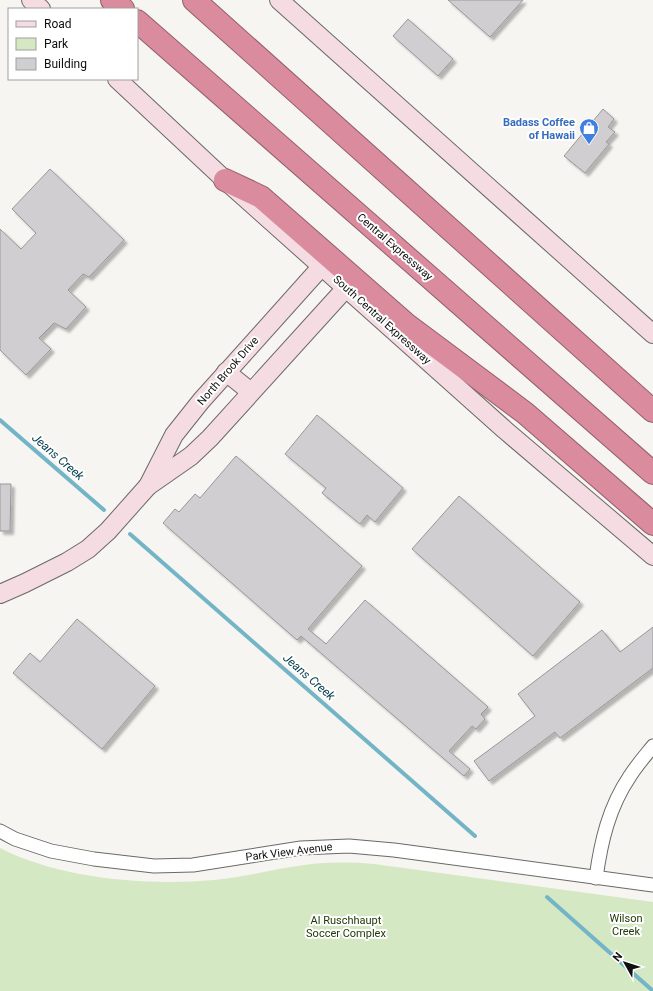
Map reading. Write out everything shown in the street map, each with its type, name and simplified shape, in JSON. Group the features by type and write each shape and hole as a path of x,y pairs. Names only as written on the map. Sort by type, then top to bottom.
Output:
{"highway":[{"path":"112,0 122,8"},
{"path":"194,0 653,411"},
{"name":"Central Expressway","path":"138,23 653,473"},
{"path":"225,180 261,197 406,324 525,412 653,524"}],"main road":[{"path":"30,0 40,8"},
{"path":"279,0 653,334"},
{"name":"South Central Expressway","path":"118,80 225,180 505,430 653,556"},
{"name":"North Brook Drive","path":"148,486 174,435 226,372 322,266"},
{"name":"North Brook Drive","path":"0,594 25,584 88,549 108,531 148,486 191,456 210,438 346,288"},
{"path":"226,372 251,392"}],"street":[{"path":"596,878 601,846 610,812 630,775 653,746"},
{"name":"Park View Avenue","path":"0,831 15,839 51,851 94,859 154,866 193,865 301,848 349,846 394,850 653,885"}],"green space":[{"name":"Al Ruschhaupt Soccer Complex","path":"0,848 24,859 49,867 105,878 133,881 188,882 214,880 304,865 357,863 374,864 653,902 653,991 0,991"}],"building":[{"path":"448,0 523,0 490,37"},
{"path":"408,19 453,59 438,76 393,36"},
{"path":"603,109 614,119 608,127 615,132 606,142 609,144 585,173 564,156"},
{"path":"50,169 124,240 89,277 83,274 68,290 86,307 66,329 54,323 39,338 51,349 26,375 0,350 0,229 21,249 36,233 12,209"},
{"path":"317,415 403,488 375,522 367,515 360,524 322,493 326,488 285,454"},
{"path":"236,456 362,566 308,629 326,644 365,600 488,707 481,714 485,719 476,729 472,726 449,751 470,769 464,776 301,636 297,640 163,523 175,509 179,512 195,494 200,498"},
{"path":"0,484 11,484 10,531 0,531"},
{"path":"459,496 580,602 533,656 412,549"},
{"path":"77,619 155,686 102,749 13,673 30,653 40,662"},
{"path":"653,627 653,668 560,738 555,732 489,781 474,761 535,716 518,694 602,630 620,652"}],"waterway":[{"name":"Jeans Creek","path":"0,420 104,510"},
{"name":"Jeans Creek","path":"130,534 475,836"},
{"name":"Jeans Creek","path":"547,897 653,991"}],"place":[{"name":"Badass Coffee of Hawaii","path":"589,145"}],"park label":[{"name":"Wilson Creek","path":"626,924"}]}
